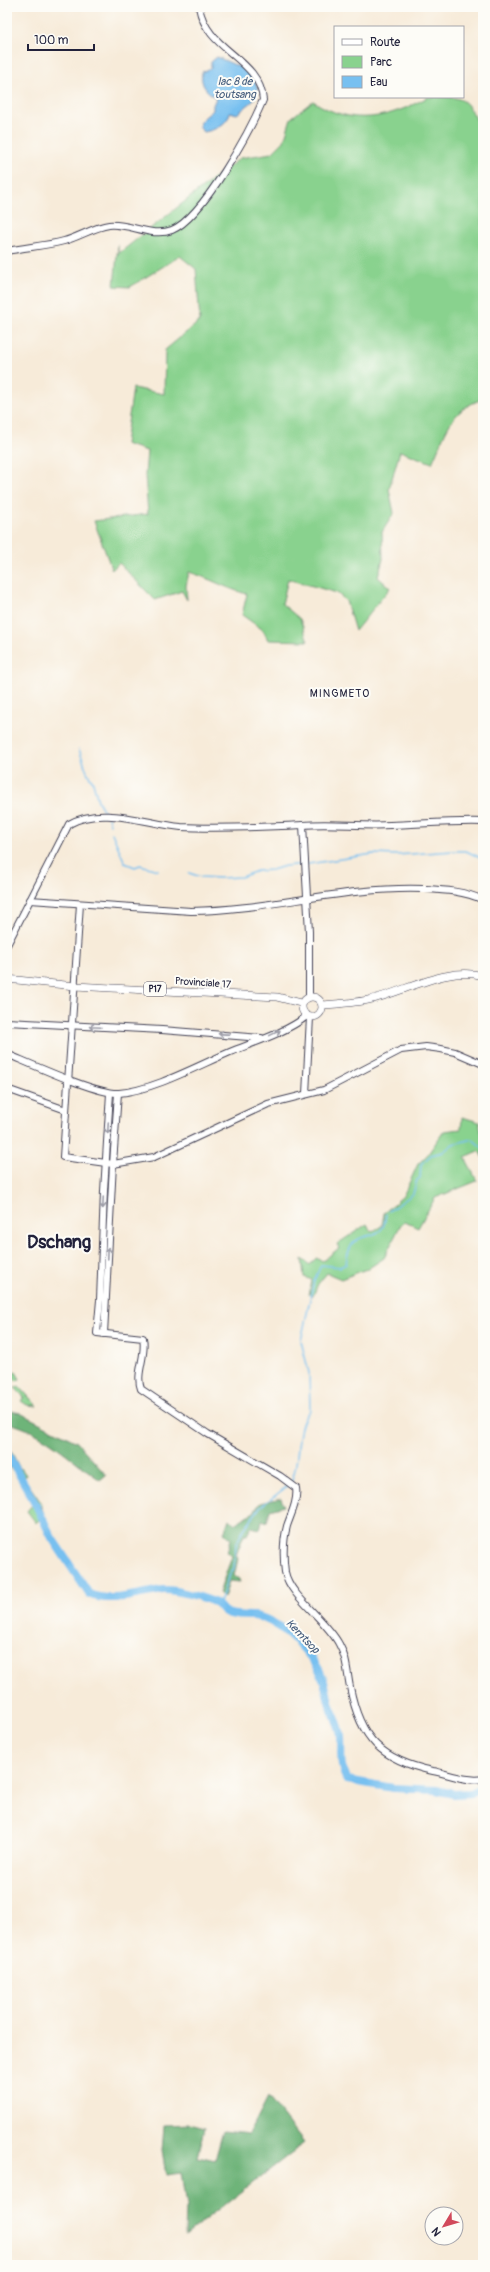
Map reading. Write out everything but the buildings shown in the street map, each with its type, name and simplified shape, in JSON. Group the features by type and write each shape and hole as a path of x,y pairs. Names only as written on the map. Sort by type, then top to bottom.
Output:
{"main road":[{"path":"322,1005 373,999 453,974 474,974 483,976"},
{"name":"Provinciale 17","path":"7,979 75,986 277,997 301,1004"},
{"path":"309,996 317,998 322,1005 319,1014 308,1016 303,1013 301,1004 309,996"}],"street":[{"path":"7,252 64,241 108,226 122,225 160,233 172,230 188,218 212,188 227,168 263,100 262,89 253,72 208,32 201,19 199,7"},
{"path":"7,945 69,824 75,821 92,817 117,817 180,827 303,825 326,823 389,826 434,822 483,822"},
{"path":"303,825 308,898 309,996"},
{"path":"30,900 169,911 216,911 345,892 400,889 442,890 463,893 483,900"},
{"path":"80,904 63,1157 106,1164 154,1157 268,1104 324,1090 401,1050 426,1047 455,1052 483,1064"},
{"path":"7,1054 110,1093 118,1093 162,1081 299,1022 308,1016"},
{"path":"306,1094 308,1016"},
{"path":"7,1022 162,1030 263,1038"},
{"path":"7,1089 66,1110"},
{"path":"110,1093 100,1300 97,1332 143,1338 144,1357 139,1384 141,1389 208,1434 293,1484 297,1494 285,1537 286,1574 298,1596 323,1621 339,1644 347,1664 356,1713 368,1733 385,1754 396,1760 471,1780 483,1779"},
{"path":"104,1334 118,1093"}],"green space":[{"path":"426,98 458,99 463,101 472,111 483,131 483,399 463,409 456,416 445,432 432,463 400,451 389,489 394,513 382,532 383,559 378,577 390,588 355,631 346,601 337,593 288,579 282,604 300,619 308,641 268,640 263,630 242,615 247,594 189,572 186,586 187,600 182,591 155,600 119,563 112,570 94,521 148,514 145,475 147,451 125,444 133,388 164,394 165,350 200,321 196,269 180,256 130,287 114,286 118,245 118,254 240,158 272,153 284,141 291,118 313,101 327,109 356,117 384,115 413,105"},
{"path":"462,1117 479,1122 483,1140 483,1158 479,1151 465,1157 477,1181 435,1198 418,1228 405,1222 401,1224 384,1258 369,1268 341,1279 327,1273 318,1284 313,1296 309,1295 312,1280 304,1277 302,1259 310,1265 316,1258 323,1261 339,1248 337,1244 367,1224 371,1232 382,1226 384,1213 403,1196 418,1164 428,1154 444,1131 461,1129"},
{"path":"16,1372 20,1379 16,1381 13,1376 7,1379 7,1373"},
{"path":"7,1379 10,1385 7,1388"},
{"path":"19,1386 37,1406 27,1405 21,1401 24,1397 15,1388"},
{"path":"7,1410 20,1413 77,1442 106,1475 100,1480 44,1439 20,1426 7,1423"},
{"path":"7,1449 12,1453 20,1469 21,1468 26,1475 24,1478 40,1501 44,1515 36,1523 27,1511 34,1503 24,1491 26,1489 15,1472 7,1465"},
{"path":"281,1498 284,1506 270,1510 267,1522 262,1520 260,1529 251,1527 247,1535 244,1535 236,1555 238,1559 234,1576 239,1579 240,1582 229,1581 224,1598 219,1593 232,1556 227,1552 231,1539 224,1533 229,1519 234,1524 254,1512 260,1503"},
{"path":"268,2097 304,2143 185,2236 186,2206 181,2173 166,2175 162,2151 164,2125 190,2124 205,2128 198,2156 215,2160 223,2131 249,2134"}],"water":[{"name":"lac 8 de toutsang","path":"217,57 251,72 258,89 253,101 237,114 230,112 227,120 221,126 204,132 199,127 200,124 203,119 213,110 213,105 216,98 204,87 202,72 211,68 211,62"}],"waterway":[{"path":"79,749 87,772 93,782 98,801 105,813"},
{"path":"108,818 110,824"},
{"path":"112,833 125,863 135,867 140,865 158,870"},
{"path":"308,864 373,854 396,855 454,851 466,851 483,859"},
{"path":"189,873 201,877 241,877 257,871 272,870 285,866 304,864"},
{"path":"389,1211 413,1194 417,1180 420,1178 421,1164 431,1155 443,1152 453,1144 472,1139 483,1148"},
{"path":"291,1482 296,1464 301,1426 310,1410 309,1373 301,1341 314,1281 321,1265 340,1267 346,1264 348,1252 352,1244 363,1237 379,1232 384,1226 386,1214"},
{"name":"Kemtsop","path":"7,1453 34,1501 52,1538 89,1594 98,1597 116,1598 163,1590 182,1592 216,1603 228,1614 263,1618 281,1628 297,1642 305,1650 322,1675 330,1705 340,1729 341,1759 344,1775 347,1780 393,1788 436,1790 454,1794 472,1793 483,1786"},
{"path":"219,1606 228,1578 234,1568 236,1545 242,1532 260,1507 289,1485"}],"district":[{"name":"MINGMETO","path":"340,693"},
{"name":"Dschang","path":"59,1242"}]}
